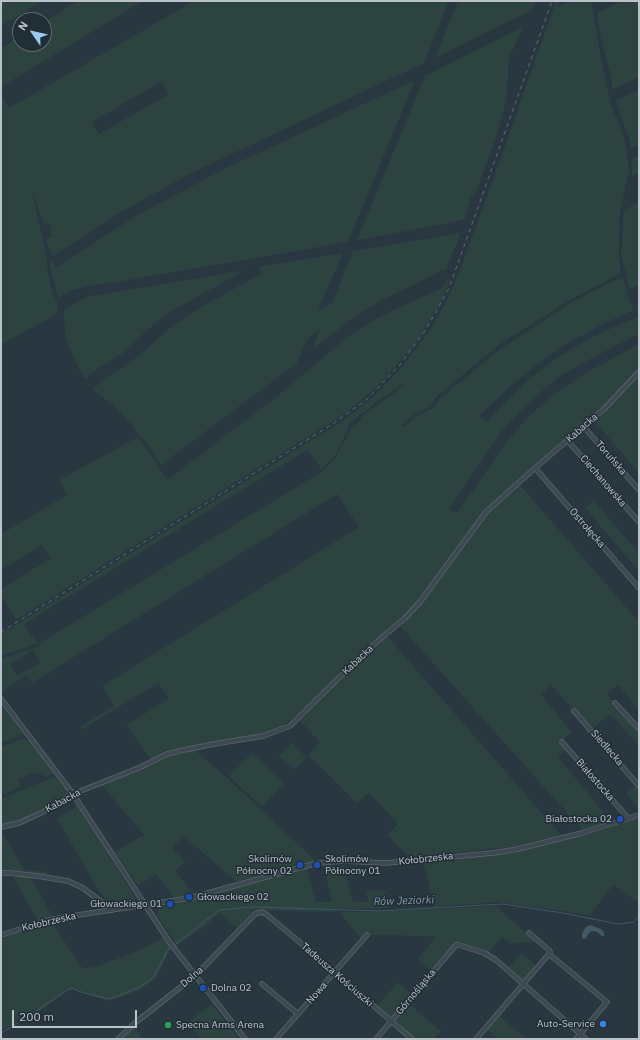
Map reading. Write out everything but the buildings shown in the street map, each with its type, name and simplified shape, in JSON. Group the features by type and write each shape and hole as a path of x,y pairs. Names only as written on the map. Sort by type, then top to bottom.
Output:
{"street":[{"name":"Kabacka","path":"1,827 12,826 74,794 179,751 263,736 290,726 366,651 405,618 420,602 486,512 534,468 604,409 639,372"},
{"name":"Toruńska","path":"583,426 639,490"},
{"name":"Ciechanowska","path":"567,440 639,522"},
{"name":"Ostrołęcka","path":"534,468 639,588"},
{"path":"1,699 74,794 170,943 245,1039"},
{"path":"615,703 639,729"},
{"name":"Siedlecka","path":"574,711 639,786"},
{"name":"Białostocka","path":"562,742 628,818"},
{"name":"Kołobrzeska","path":"1,935 50,920 190,898 316,863 344,861 386,863 493,853 548,842 639,815"},
{"path":"3,873 68,881 83,888 112,910"},
{"name":"Dolna","path":"118,1039 135,1023 196,975 255,914 262,912"},
{"name":"Tadeusza Kościuszki","path":"262,912 412,1039"},
{"path":"529,933 549,950 549,954 607,1002 576,1039"},
{"name":"Nowa","path":"276,1039 367,936"},
{"name":"Górnośląska","path":"376,1039 456,945 462,945 490,956 523,984"},
{"path":"476,1039 549,954"},
{"path":"262,984 298,1014"},
{"path":"523,984 586,1039"}],"green space":[{"path":"1,1 43,1 25,12 12,12 12,19 1,26"},
{"path":"78,1 143,1 1,87 1,48 12,41 12,52 52,52 52,17"},
{"path":"194,1 449,1 424,63 194,172 119,213 52,257 46,239 52,236 50,230 53,226 43,223 32,191 47,259 48,273 53,295 57,301 58,313 1,345 1,95 9,108","holes":["161,82 169,94 99,134 92,122"]},
{"path":"458,1 536,1 532,9 528,12 435,58"},
{"path":"556,1 559,1 557,7 570,1 592,1 595,26 608,93 611,105 622,131 627,151 629,172 619,217 619,254 621,273 568,301 499,345 437,396 431,406 418,411 402,425 404,427 420,414 433,408 440,398 503,347 569,304 619,278 623,278 634,310 599,326 561,347 513,384 479,416 486,422 527,381 547,365 568,351 602,332 639,317 639,334 560,376 527,404 502,431 450,507 451,510 457,513 508,440 530,415 554,395 584,374 639,344 639,370 602,407 534,465 486,510 418,601 399,622 363,649 317,696 279,729 258,736 182,748 163,754 151,760 127,725 169,698 158,683 81,730 80,727 114,706 102,686 359,527 337,494 32,683 26,675 1,692 1,659 40,646 38,644 1,656 1,634 341,422 372,398 400,369 431,329 450,294 488,194","holes":["406,382 401,388 363,415 355,427 351,429 337,455 323,471 38,644 24,624 307,450 322,469 335,455 347,432 349,424 379,400","33,650 41,662 17,676 10,665"]},
{"path":"622,1 639,1 639,77 612,90 611,75 601,39 597,13"},
{"path":"523,27 509,58 507,96 497,135 477,190 471,197 464,219 445,224 357,240 425,76"},
{"path":"415,80 348,242 89,286 73,290 58,298 49,262 52,259 55,268 139,214 224,169"},
{"path":"639,90 639,145 630,149 629,139 616,101"},
{"path":"639,155 639,172 632,176 632,159"},
{"path":"639,202 639,285 630,289 621,255 624,211"},
{"path":"460,233 446,269 380,301 347,322 312,350 320,328 306,341 297,363 161,465 145,441 130,423 113,405 92,389 138,356 172,326 206,304 263,273 258,267 343,253 317,312 332,303 353,251"},
{"path":"245,270 169,313 154,324 124,352 93,372 85,379 81,373 65,335 64,310 73,304 87,297"},
{"path":"447,278 450,280 443,297 426,328 412,348 383,381 351,409 16,620 1,596 1,589 51,558 42,545 1,570 1,534 67,495 59,480 138,437 167,479 170,478 284,391 346,338 372,321 442,288"},
{"path":"639,376 639,473 594,421"},
{"path":"520,485 639,622 639,710 618,685 607,694 639,731 639,746 610,714 592,729 574,707 572,709 551,685 541,695 572,732 560,742 567,749 558,757 611,821 583,831 400,626 421,604 488,513"},
{"path":"594,501 639,553 639,571 585,508"},
{"path":"387,636 562,836 517,846 414,857 407,855 387,835 398,824 369,793 357,803 308,755 320,742 300,721 363,657"},
{"path":"1,705 23,733 22,735 1,743"},
{"path":"26,738 25,739 30,741 55,773 46,778 41,774 35,773 18,779 21,787 5,794 3,793 1,786 1,747"},
{"path":"292,742 307,758 294,770 279,756"},
{"path":"195,750 316,861 237,882 183,836 172,848 185,862 175,871 195,895 175,899 156,874 138,886 115,852 144,835 100,783 142,770 168,756"},
{"path":"252,753 284,783 262,807 229,776"},
{"path":"55,777 69,792 68,795 37,813 10,825 1,825 1,799"},
{"path":"636,785 639,788 639,809 626,793"},
{"path":"78,805 137,901 112,908 97,887 57,819"},
{"path":"639,818 639,903 613,885 590,915 498,902 435,907 423,861 512,852 589,834"},
{"path":"1,831 24,870 47,872 49,876 1,871"},
{"path":"323,864 344,866 353,902 368,902 366,891 385,891 389,908 335,909 339,912 250,910 251,913 237,928 221,913 176,946 172,942 174,940 157,916 159,908 162,905 184,902 307,868 316,902 332,902"},
{"path":"11,874 30,876 53,917 38,921"},
{"path":"495,906 536,941 511,944 502,937 488,953 459,943 453,943 453,947 432,971 418,959 436,937 369,935 369,931 361,939 339,912"},
{"path":"51,921 83,969 97,966 128,955 164,938 172,949 156,978 143,988 108,1001 74,990 68,990 38,1013 35,1009 9,1027 1,1030 1,938"},
{"path":"521,953 536,966 524,980 508,968"},
{"path":"398,982 412,994 392,1018 377,1006"},
{"path":"409,1004 441,1031 434,1039 415,1039 394,1021"},
{"path":"211,1005 239,1039 201,1039 188,1022"},
{"path":"499,1015 526,1039 499,1039 487,1029"},
{"path":"134,1027 143,1039 122,1039"}],"water":[{"path":"590,925 601,929 604,936 593,931 590,932 585,939 582,938 582,933 587,926"}],"waterway":[{"name":"Rów Jeziorki","path":"176,944 219,910 253,907 379,911 503,904 563,913 618,924 634,922 639,916"},
{"name":"Rów Jeziorki","path":"1,1033 72,988 81,992 109,999 138,988 153,978 169,948"}],"railway":[{"path":"1,632 334,423 366,400 399,366 427,328 449,288 552,1"}],"place":[{"name":"Białostocka 02","path":"620,819"},
{"name":"Skolimów Północny 02","path":"300,865"},
{"name":"Skolimów Północny 01","path":"317,865"},
{"name":"Głowackiego 02","path":"189,897"},
{"name":"Głowackiego 01","path":"170,904"},
{"name":"Dolna 02","path":"203,988"},
{"name":"Auto-Service","path":"603,1024"},
{"name":"Specna Arms Arena","path":"168,1025"}]}
